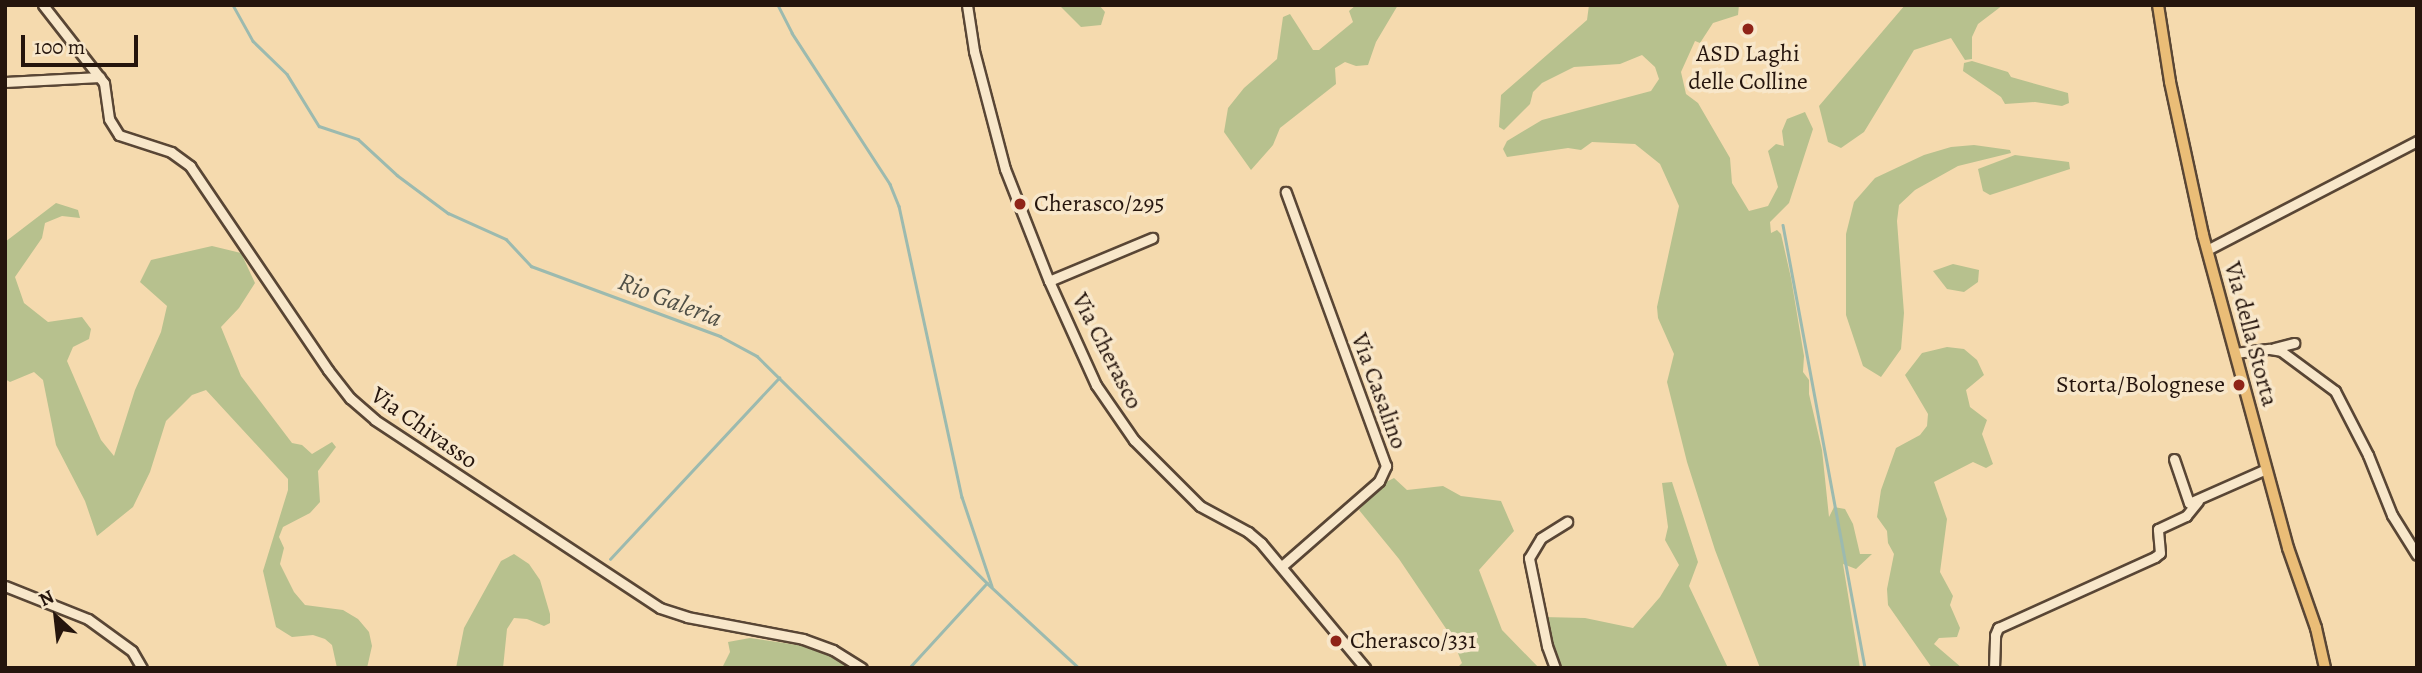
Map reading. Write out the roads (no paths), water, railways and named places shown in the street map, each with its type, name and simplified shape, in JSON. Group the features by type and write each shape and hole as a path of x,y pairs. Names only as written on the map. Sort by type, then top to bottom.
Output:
{"main road":[{"name":"Via della Storta","path":"2158,5 2170,82 2207,250 2266,469 2325,668"}],"street":[{"name":"Via Chivasso","path":"43,5 100,76 106,87 109,119 119,135 171,152 190,166 335,379 375,420 660,608 687,617 803,639 833,650 862,668"},
{"name":"Via Cherasco","path":"967,5 974,51 1005,169 1049,281 1096,384 1134,440 1200,506 1254,536 1282,566 1365,668"},
{"path":"5,82 100,76"},
{"path":"2207,250 2417,141"},
{"path":"2294,204 2327,183"},
{"name":"Via Casalino","path":"1282,566 1379,481 1386,466 1286,192"},
{"path":"1049,281 1152,238"},
{"path":"2235,353 2294,343"},
{"path":"2266,349 2287,354 2335,391 2368,455 2392,515 2417,555"},
{"path":"2175,459 2189,503 2266,469"},
{"path":"1994,668 1995,635 1998,628 2155,557 2160,553 2156,534 2158,529 2186,516 2198,501"},
{"path":"1555,668 1547,646 1529,558 1541,538 1567,522"},
{"path":"5,586 88,620 132,651 142,668"}],"waterway":[{"name":"Rio Galeria","path":"233,5 253,41 287,74 319,126 358,139 397,175 448,213 506,239 531,266 720,336 757,356 987,583 1079,668"},
{"path":"778,5 792,33 890,184 899,206 962,497 992,586"},
{"path":"1783,225 1865,668"},
{"path":"610,559 779,378"},
{"path":"909,668 987,583"}],"place":[{"name":"ASD Laghi delle Colline","path":"1748,29"},
{"name":"Cherasco/295","path":"1020,204"},
{"name":"Storta/Bolognese","path":"2239,385"},
{"name":"Cherasco/331","path":"1336,641"}]}
